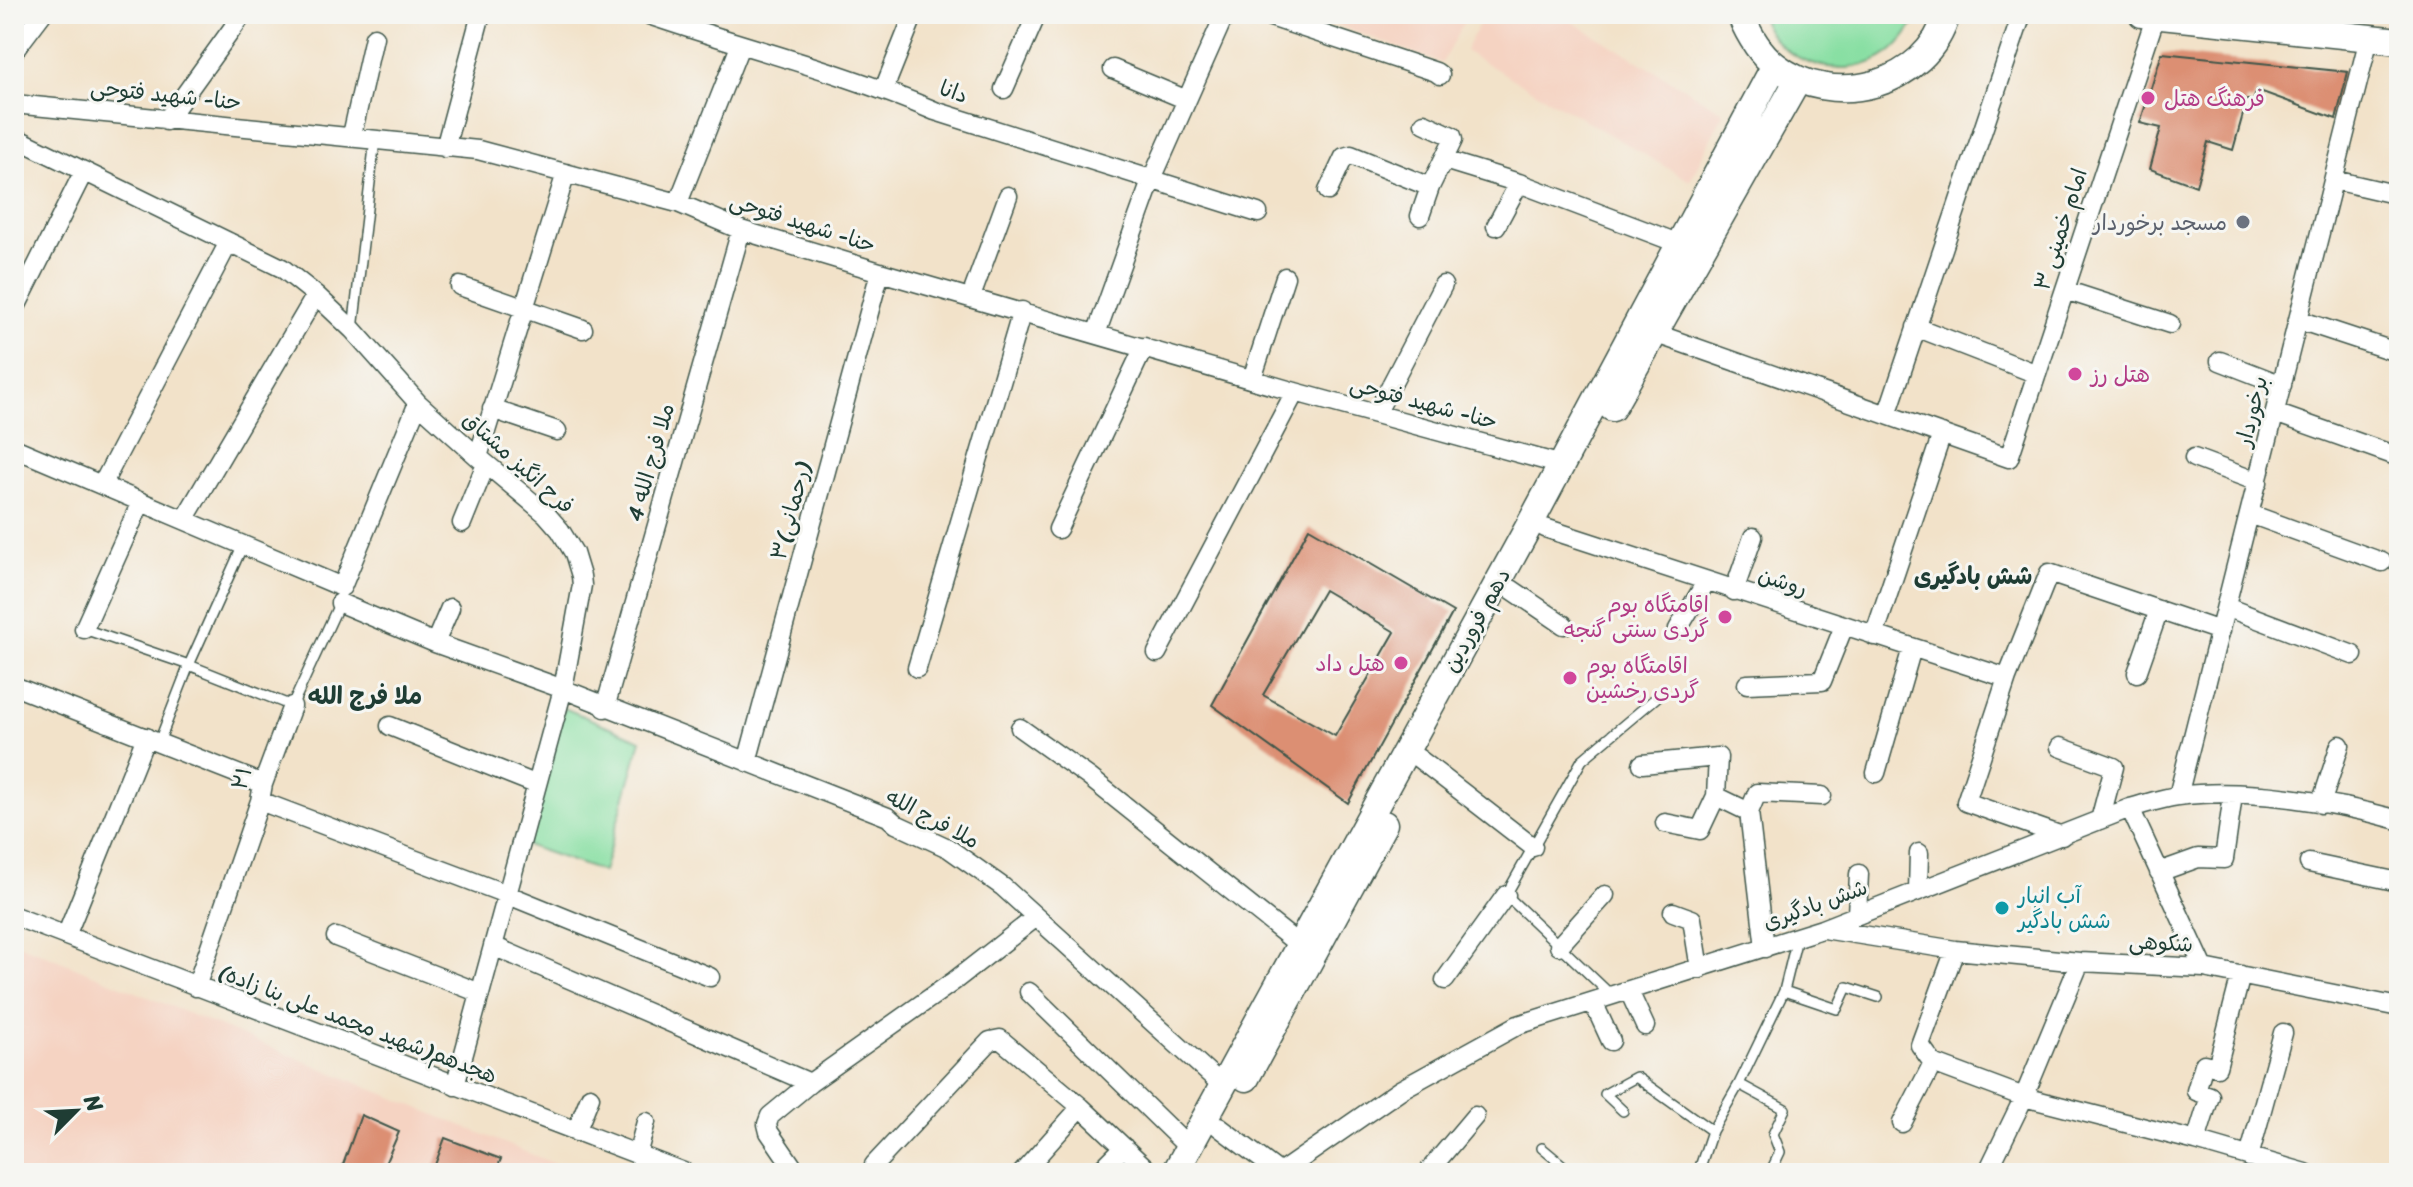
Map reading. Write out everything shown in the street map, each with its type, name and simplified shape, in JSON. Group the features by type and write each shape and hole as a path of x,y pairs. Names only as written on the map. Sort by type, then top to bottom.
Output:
{"main road":[{"path":"1740,14 1760,50 1775,65 1798,80 1831,89 1865,88 1898,76 1925,55 1944,27 1947,14"},
{"path":"2166,16 2399,41"},
{"name":"دهم فروردین","path":"1175,1173 1562,465 1775,65"},
{"name":"دهم فروردین","path":"1195,1173 1511,589 1798,80"}],"street":[{"path":"14,51 42,14"},
{"path":"166,121 243,14"},
{"path":"445,148 481,14"},
{"name":"دانا","path":"646,14 884,89 935,111 1258,213"},
{"path":"884,89 914,14"},
{"path":"1004,89 1037,14"},
{"path":"1096,334 1151,181 1225,14"},
{"path":"1263,14 1440,75"},
{"path":"1887,415 2022,14"},
{"name":"امام خمینی ۳","path":"1942,434 2009,458 2065,290 2166,16"},
{"path":"352,135 374,37"},
{"name":"برخوردار","path":"2178,796 2369,38"},
{"path":"678,203 740,46"},
{"path":"1113,69 1187,100"},
{"name":"حنا- شهید فتوحی","path":"14,104 166,121 352,135 478,150 678,203 741,230 880,272 1295,392 1562,465"},
{"path":"1420,216 1453,140 1452,136 1424,123"},
{"name":"فرح انگیز مشتاق","path":"14,137 274,263 316,295 353,330 418,403 546,514 574,553 582,585 563,689 455,1086"},
{"path":"1328,191 1346,155 1430,187"},
{"path":"1444,160 1519,183 1680,244"},
{"path":"14,311 20,283 84,171"},
{"path":"462,523 482,461 492,409 566,173"},
{"path":"2334,180 2399,195"},
{"path":"1496,226 1519,183"},
{"path":"971,297 1008,196"},
{"name":"4 ملا فرج الله","path":"605,708 741,230"},
{"path":"102,485 229,242"},
{"name":"۳(رحمانی)","path":"747,762 880,272"},
{"path":"1252,379 1285,277"},
{"path":"1376,414 1443,285"},
{"path":"460,286 583,329"},
{"path":"2065,290 2170,324"},
{"path":"184,520 316,295"},
{"path":"917,668 1022,311"},
{"path":"2299,320 2399,353"},
{"path":"1916,327 2037,374"},
{"path":"1654,333 1942,434 1874,636"},
{"path":"1058,529 1144,347"},
{"path":"2220,361 2282,385"},
{"path":"1157,653 1295,392"},
{"path":"341,595 418,403"},
{"path":"492,409 557,431"},
{"path":"2275,413 2399,457"},
{"name":"ملا فرج الله","path":"14,448 243,545 435,643 563,689 888,817 896,824 948,848 1003,887 1222,1085"},
{"path":"2194,458 2258,482"},
{"path":"84,629 141,502"},
{"path":"2250,514 2382,562"},
{"name":"روشن","path":"1545,528 2007,678"},
{"path":"1734,591 1753,537"},
{"path":"2062,836 1966,802 2007,678 2049,573 2220,631"},
{"path":"1678,629 1706,582"},
{"path":"1511,589 1564,625"},
{"path":"2226,607 2353,655"},
{"path":"435,643 450,608"},
{"path":"2137,673 2159,610"},
{"path":"1747,684 1822,681 1844,626"},
{"path":"1876,773 1912,648"},
{"path":"14,686 152,740 261,792 710,977"},
{"name":"۲۱","path":"196,987 292,706"},
{"path":"390,726 535,784"},
{"path":"1020,728 1089,777 1298,944"},
{"path":"66,936 152,740"},
{"path":"2321,804 2340,745"},
{"path":"2060,747 2114,767 2100,820"},
{"path":"1642,764 1718,757 1716,796 1700,830 1665,823"},
{"path":"1418,758 1533,847"},
{"path":"1765,948 1749,812 1757,793 1822,796"},
{"name":"شش بادگیری","path":"1280,1173 1400,1090 1518,1025 1822,929 2130,808 2178,796 2255,794 2361,810 2399,820"},
{"path":"2159,872 2198,858 2224,859 2233,795"},
{"path":"1716,796 1749,812"},
{"path":"2130,808 2204,968"},
{"path":"1918,891 1919,853"},
{"path":"2309,863 2399,882"},
{"path":"1857,914 1859,874"},
{"path":"1445,980 1506,895"},
{"path":"1559,946 1605,895"},
{"path":"1673,912 1692,919 1700,969"},
{"name":"هجدهم(شهید محمد علی بنا زاده)","path":"14,916 686,1173"},
{"path":"797,1173 769,1132 767,1124 770,1116 810,1083 954,981 1035,918"},
{"name":"شکوهی","path":"1822,929 1955,950 2080,962 2204,968 2399,1007"},
{"path":"336,937 480,993"},
{"path":"493,946 810,1083"},
{"path":"1955,950 1920,1045 1933,1063 2024,1097 2306,1173"},
{"path":"1987,1173 2024,1097 2080,962"},
{"path":"2196,1141 2210,1096 2196,1091 2204,1064 2217,1067 2241,975"},
{"path":"1029,992 1188,1147"},
{"path":"1621,994 1645,1026"},
{"path":"1593,1002 1611,1041"},
{"path":"2249,1157 2283,1033"},
{"path":"874,1165 990,1041 1000,1039 1081,1107 1151,1173"},
{"path":"1902,1123 1933,1063"},
{"path":"576,1132 590,1097"},
{"path":"1022,1173 1081,1107"},
{"path":"1427,1173 1475,1116"},
{"path":"637,1155 646,1122"},
{"path":"1219,1127 1280,1173"},
{"path":"1098,1173 1124,1147"}],"lane":[{"path":"353,330 375,138"},
{"path":"152,740 243,545"},
{"name":"۲۱","path":"292,706 341,595"},
{"path":"84,629 189,665 292,706"},
{"path":"1621,994 1559,946 1506,895 1582,760 1657,697"},
{"path":"1698,1173 1712,1131 1739,1084 1784,991 1797,937"},
{"path":"1784,991 1837,1009 1847,987 1878,997"},
{"path":"1623,1111 1605,1094 1636,1077 1712,1131"},
{"path":"1739,1084 1785,1109 1773,1134 1780,1152 1772,1169"},
{"path":"1542,1148 1572,1173"}],"shaded area":[{"path":"1307,14 1468,14 1442,63"},
{"path":"1484,14 1559,14 1724,112 1690,181 1465,51"},
{"path":"14,942 577,1173 14,1173"}],"green space":[{"path":"1760,14 1919,14 1906,35 1889,53 1854,67 1834,68 1797,57 1781,46"},
{"path":"564,708 641,740 603,872 526,845"}],"building":[{"path":"2162,53 2348,72 2336,119 2257,90 2253,101 2247,100 2233,150 2208,142 2196,186 2150,169 2161,128 2140,123"},
{"name":"هتل داد","path":"1309,528 1453,612 1348,803 1212,705","holes":["1324,590 1395,632 1335,736 1263,695"]},
{"path":"361,1115 399,1132 381,1173 340,1173"},
{"path":"445,1138 501,1159 495,1173 432,1173"}],"place":[{"name":"فرهنگ هتل","path":"2148,98"},
{"name":"مسجد برخوردار","path":"2243,222"},
{"name":"هتل رز","path":"2075,374"},
{"name":"اقامتگاه بوم گردی سنتی گنجه","path":"1725,617"},
{"name":"هتل داد","path":"1401,663"},
{"name":"اقامتگاه بوم گردی رخشین","path":"1570,678"},
{"name":"آب انبار شش بادگیر","path":"2002,908"}],"district":[{"name":"شش بادگیری","path":"1973,576"},
{"name":"ملا فرج الله","path":"365,696"}]}
